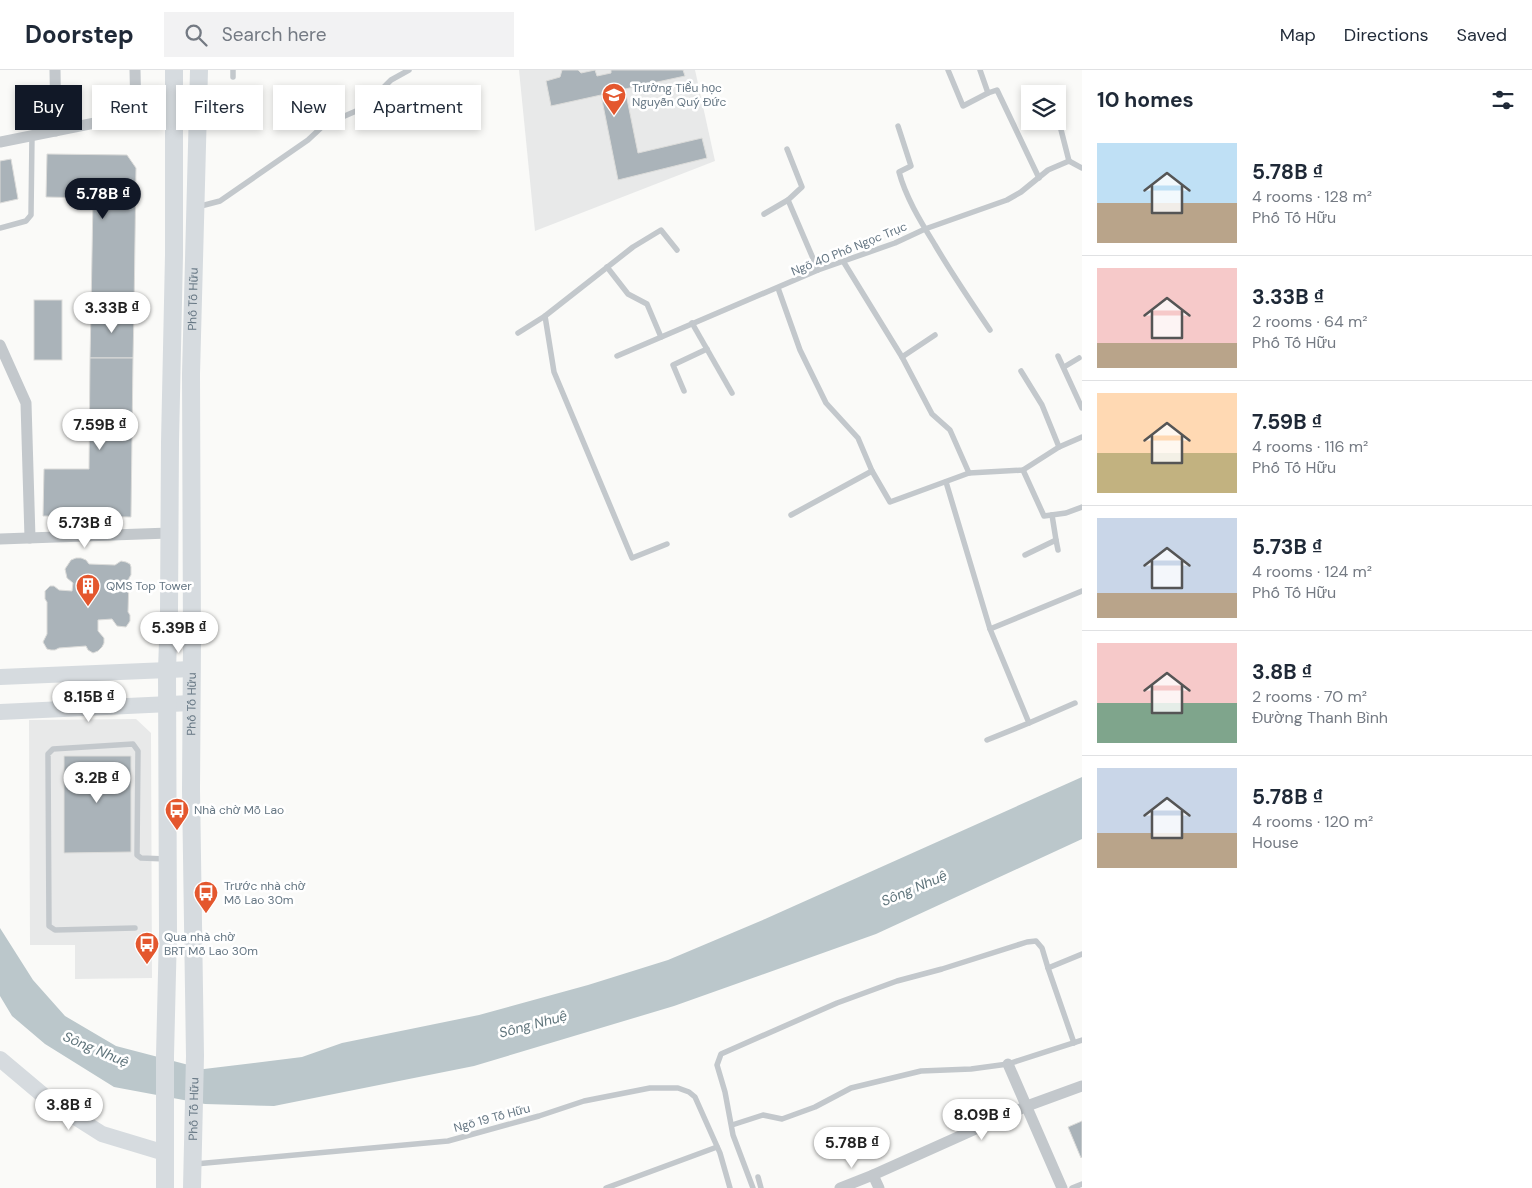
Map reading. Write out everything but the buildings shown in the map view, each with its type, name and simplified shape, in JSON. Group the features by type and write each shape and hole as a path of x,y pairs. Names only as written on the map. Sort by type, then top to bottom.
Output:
{"main road":[{"name":"Phố Tố Hữu","path":"165,1188 165,1056 168,932 167,670 174,255 174,70"},
{"name":"Phố Tố Hữu","path":"192,1188 195,1056 191,782 191,374 198,70"},
{"path":"170,442 191,440"},
{"path":"3,677 192,669"},
{"path":"5,712 192,703"},
{"path":"0,1059 50,1101 102,1134 165,1153"}],"street":[{"path":"56,70 56,132"},
{"path":"135,70 135,85"},
{"path":"166,109 174,108"},
{"path":"0,142 92,124"},
{"path":"0,345 26,403 30,538"},
{"path":"0,539 169,533"},
{"path":"1008,1064 1062,1188"},
{"path":"840,1188 1026,1106 1082,1086"},
{"path":"873,1175 879,1188"}],"lane":[{"path":"195,208 220,201 308,140 324,125 363,108 391,80 409,70"},
{"path":"948,70 964,106 997,90 1039,178"},
{"path":"980,70 988,93"},
{"path":"898,126 911,166 899,172 903,187 925,229 990,330"},
{"path":"1061,130 1069,161 1082,168"},
{"path":"0,228 26,221 31,215 32,136"},
{"path":"764,214 788,200 802,187 787,149"},
{"name":"Ngõ 40 Phố Ngọc Trục","path":"617,356 818,270 1007,200 1021,192 1048,170 1069,161"},
{"path":"788,200 818,270"},
{"path":"518,334 545,316 633,247 661,230 677,250"},
{"path":"844,261 902,357 932,414 950,430 969,473"},
{"path":"607,267 628,294 647,304 661,337"},
{"path":"778,288 800,350 826,404 858,438 872,471 890,502 969,473 1023,470 1059,446 1082,437"},
{"path":"545,316 554,372 632,558 667,544"},
{"path":"692,323 732,393"},
{"path":"902,357 935,335"},
{"path":"684,391 673,365 707,349"},
{"path":"1058,356 1082,408"},
{"path":"1064,367 1079,358"},
{"path":"1021,371 1042,405 1059,446"},
{"path":"1023,470 1044,516 1066,513 1082,507"},
{"path":"791,515 872,471"},
{"path":"946,482 990,628 1028,723"},
{"path":"1052,515 1058,550"},
{"path":"1025,555 1056,540"},
{"path":"990,628 1082,591"},
{"path":"987,740 1075,703"},
{"path":"135,928 55,930 49,926 48,754 53,749 133,744 138,751 137,855 140,858 168,859"},
{"path":"753,1188 733,1135 726,1092 717,1065 722,1054 837,1003 897,981 1027,942 1036,941 1042,948 1074,1042"},
{"path":"1048,968 1082,954"},
{"path":"732,1126 763,1115 782,1119 815,1107 851,1088 921,1071 971,1069 1008,1064 1082,1040"},
{"name":"Ngõ 19 Tố Hữu","path":"192,1164 448,1141 584,1102 650,1088 678,1088 689,1092 695,1097 717,1147 730,1188"},
{"path":"606,1188 717,1147"},
{"path":"758,1177 762,1188"},
{"path":"1072,1188 1082,1184"}],"shaded area":[{"name":"Trường Tiểu học Nguyễn Quý Đức","path":"519,70 695,70 715,161 535,231"},
{"path":"136,719 151,733 152,978 75,979 75,945 30,945 29,720"}],"water":[{"name":"Sông Nhuệ","path":"1082,777 1082,839 876,934 674,1006 474,1066 274,1106 205,1104 114,1087 45,1044 12,1016 0,996 0,928 33,980 65,1016 116,1046 204,1069 302,1057 342,1043 479,1015 588,985 668,960 765,919"}],"place":[{"name":"Trường Tiểu học Nguyễn Quý Đức","path":"614,116"},
{"name":"QMS Top Tower","path":"88,607"},
{"name":"Nhà chờ Mỗ Lao","path":"177,831"},
{"name":"Trước nhà chờ Mỗ Lao 30m","path":"206,914"},
{"name":"Qua nhà chờ BRT Mỗ Lao 30m","path":"147,965"}]}
